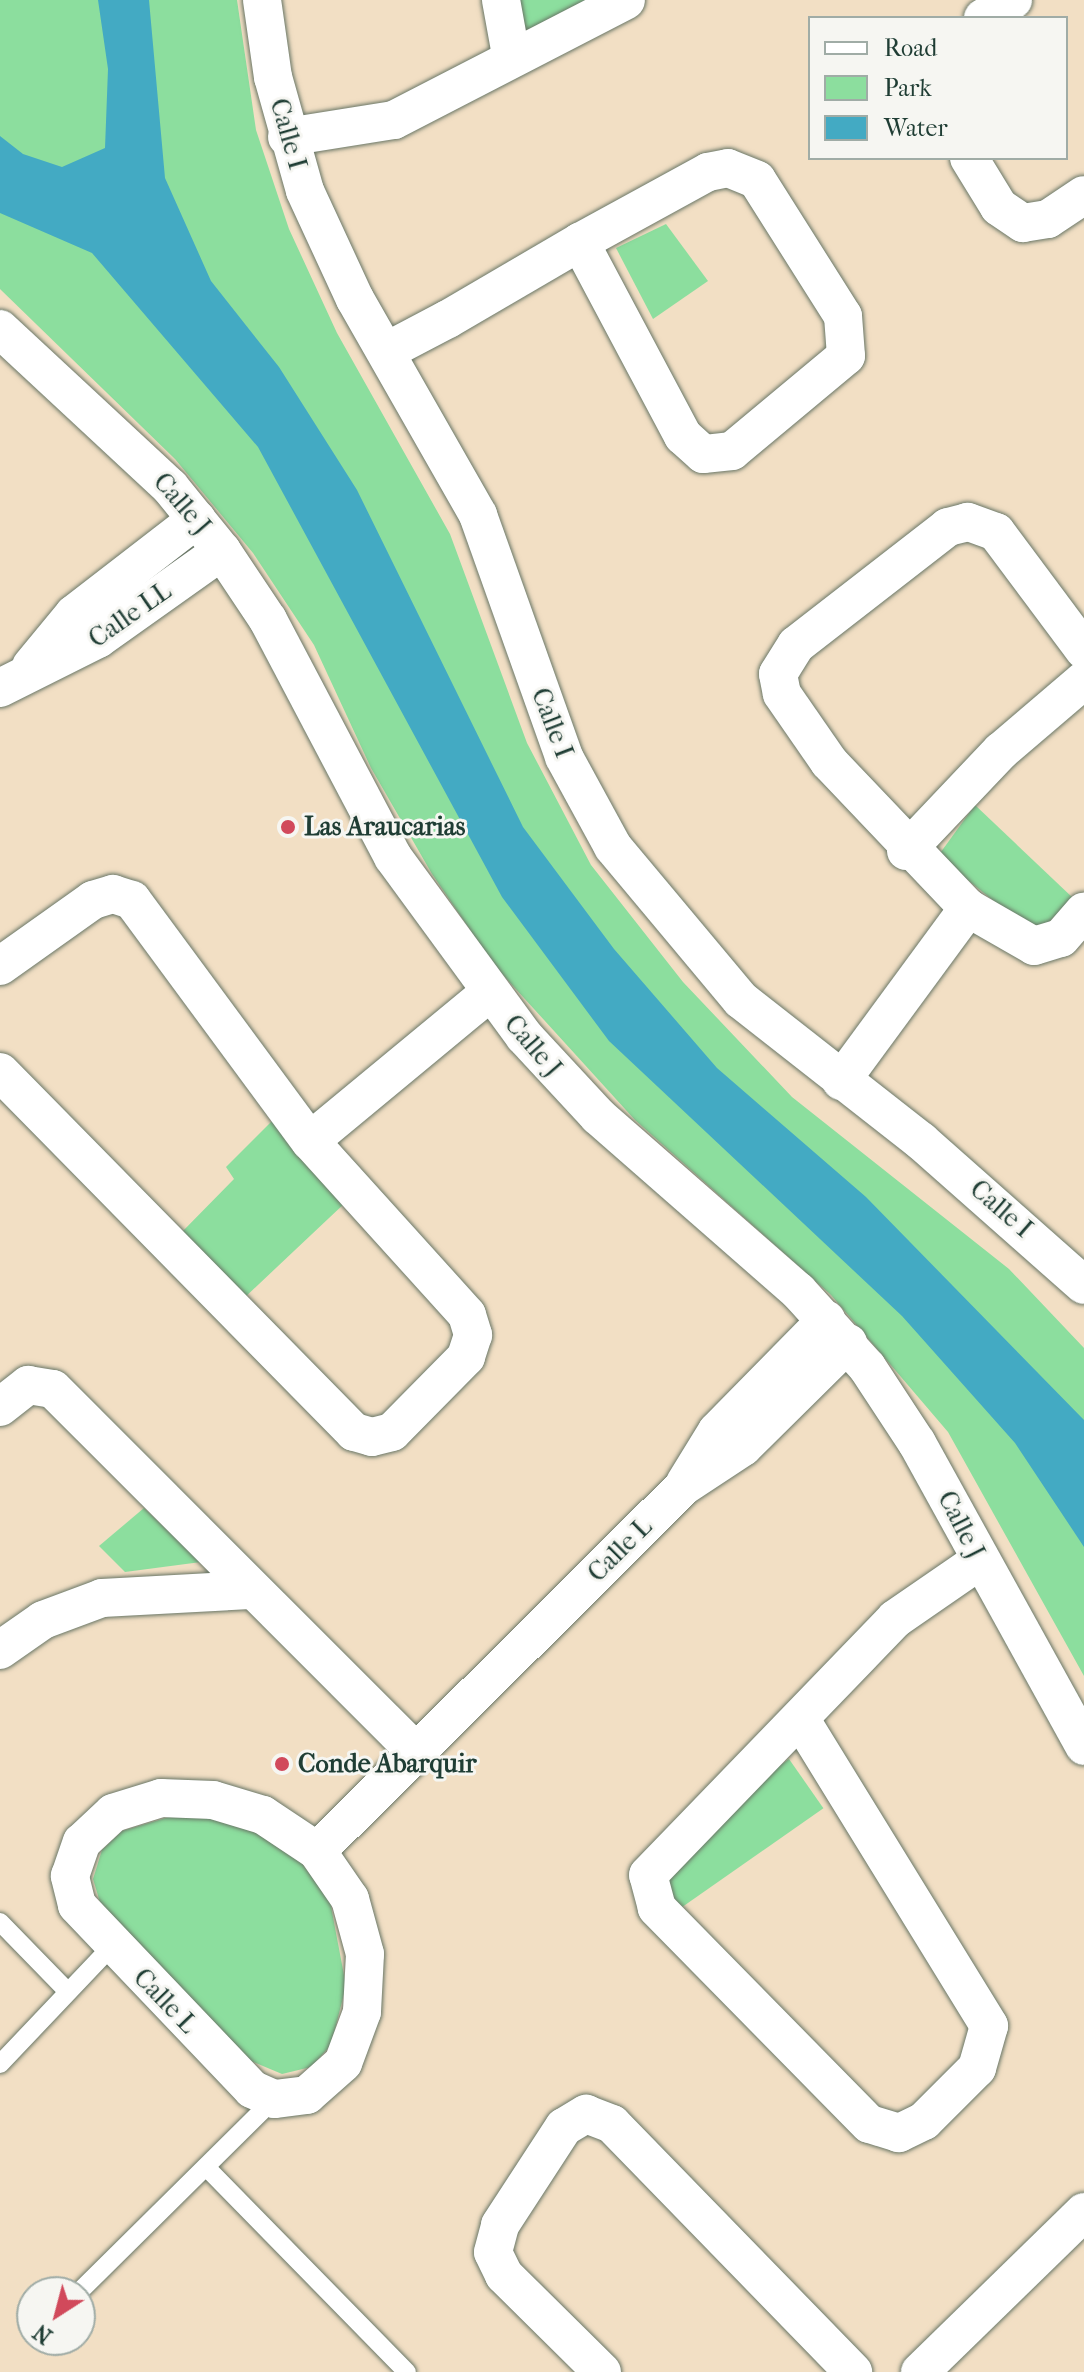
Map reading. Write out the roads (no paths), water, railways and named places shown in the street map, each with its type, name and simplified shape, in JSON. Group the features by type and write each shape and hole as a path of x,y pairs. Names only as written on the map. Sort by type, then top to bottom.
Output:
{"street":[{"name":"Calle I","path":"262,0 287,137 327,245 478,515 564,757 613,847 708,967 841,1081 965,1178 1084,1285"},
{"path":"501,0 511,55"},
{"path":"287,137 394,120 511,55 626,0"},
{"path":"986,16 1013,0"},
{"path":"970,160 999,207 1023,223 1048,219 1084,195"},
{"path":"387,351 580,242 708,172 738,169 757,180 843,316 846,356 732,451 703,454 683,436 580,242"},
{"name":"Calle J","path":"0,329 197,519 222,551 268,620 393,857 489,993 598,1116 837,1332 917,1443 979,1561 1084,1746"},
{"name":"Calle LL","path":"0,688 31,666 74,614 197,519"},
{"path":"1084,650 996,532 968,522 948,527 787,652 778,674 782,694 906,851 968,908 1034,946 1061,938 1084,912"},
{"name":"Calle LL","path":"31,666 88,645 222,551"},
{"path":"906,851 1001,751 1084,680"},
{"path":"0,966 93,900 113,894 132,900 310,1141 471,1325 466,1357 382,1436 346,1426 0,1072"},
{"path":"841,1081 968,908"},
{"path":"310,1141 489,993"},
{"name":"Calle L","path":"317,1851 684,1486 717,1431 837,1332"},
{"path":"0,1407 28,1385 53,1389 250,1590 416,1752"},
{"path":"801,1720 987,2014 989,2039 977,2068 924,2121 899,2133 869,2124 657,1908 647,1886 660,1858 801,1720 905,1609 979,1561"},
{"path":"0,1650 43,1620 102,1598 250,1590"},
{"name":"Calle L","path":"161,1798 213,1800 263,1815 317,1851 360,1926 362,2012 333,2076 307,2095 274,2099 242,2081 112,1946 77,1905 70,1876 82,1842 113,1813 161,1798"},
{"path":"602,2372 504,2275 493,2252 500,2225 564,2127 586,2114 612,2124 853,2372"},
{"path":"920,2372 1084,2212"}],"lane":[{"path":"0,1922 67,1991"},
{"path":"0,2064 112,1946"},
{"path":"95,2276 274,2099"},
{"path":"206,2167 399,2369"}],"water":[{"path":"98,0 149,0 165,178 211,281 279,367 357,490 523,827 614,949 717,1068 866,1197 1084,1420 1084,1547 1015,1443 902,1316 609,1041 502,897 258,447 92,253 0,213 0,136 23,154 62,167 105,148 108,69"}],"place":[{"name":"Las Araucarias","path":"288,827"},
{"name":"Conde Abarquir","path":"282,1764"}]}
